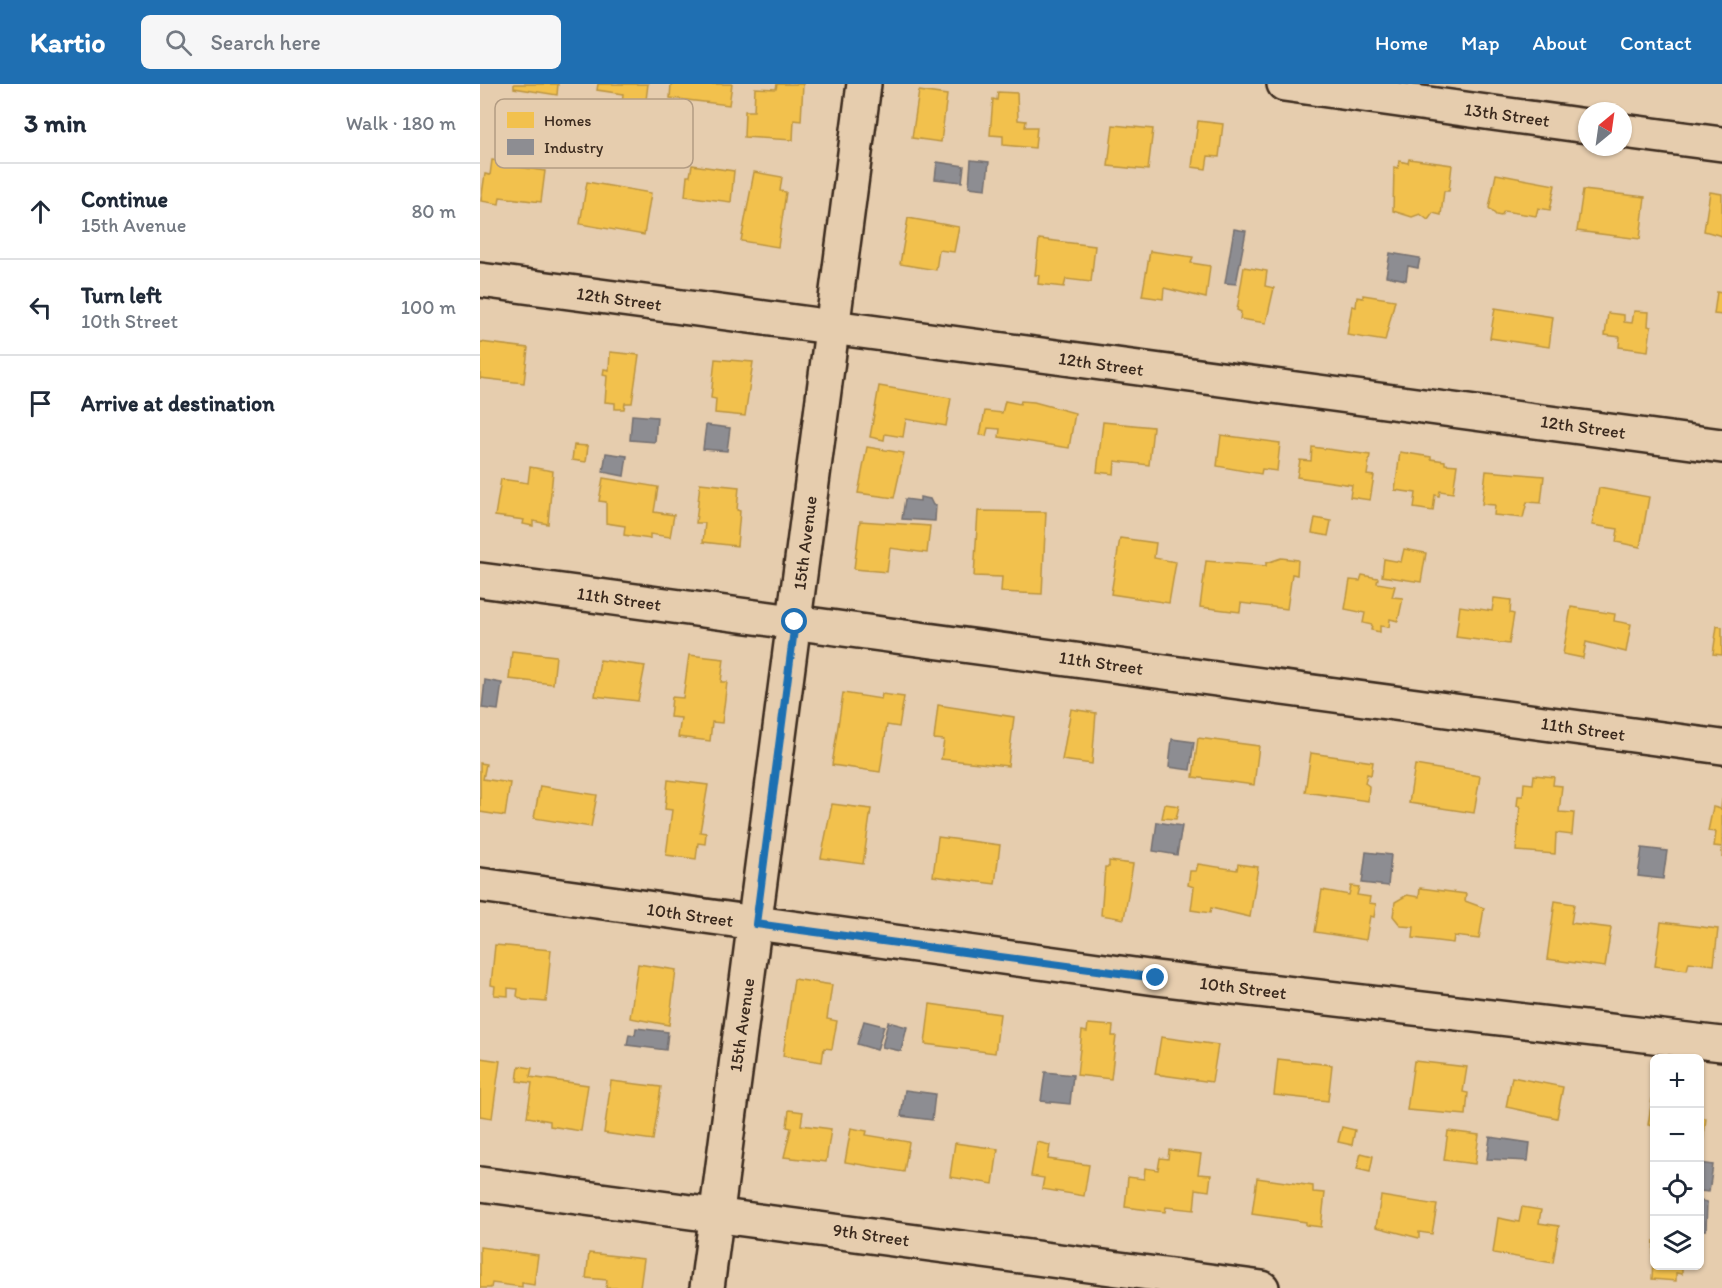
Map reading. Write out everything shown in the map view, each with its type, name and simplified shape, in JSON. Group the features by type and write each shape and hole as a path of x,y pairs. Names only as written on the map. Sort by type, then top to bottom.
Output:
{"street":[{"name":"15th Avenue","path":"707,1288 864,84"},
{"name":"13th Street","path":"1284,84 1578,125"},
{"path":"1632,132 1722,144"},
{"name":"12th Street","path":"480,280 1722,446"},
{"name":"11th Street","path":"480,580 1722,747"},
{"name":"10th Street","path":"480,885 1156,978 1722,1044"},
{"name":"9th Street","path":"480,1184 1262,1288"}],"building: Homes":[{"path":"514,84 558,84 557,95 514,88"},
{"path":"598,84 648,84 646,99 623,99 623,94 597,90"},
{"path":"671,84 732,84 729,105 670,98"},
{"path":"777,84 803,84 801,121 794,120 793,140 744,137 745,111 754,111 755,88 776,89"},
{"path":"919,91 947,95 941,142 912,138"},
{"path":"998,92 1017,93 1018,120 1026,121 1025,127 1037,127 1035,148 1003,145 1003,136 990,135 993,99 997,100"},
{"path":"1198,121 1223,124 1219,157 1208,156 1206,169 1192,167"},
{"path":"1113,125 1153,129 1148,170 1108,166"},
{"path":"1409,159 1452,165 1449,191 1444,191 1441,215 1433,213 1428,220 1420,214 1412,217 1393,211 1394,167 1398,168 1399,161 1408,163"},
{"path":"492,160 495,160 495,168 545,171 541,202 500,197 499,204 481,201 485,174 490,175"},
{"path":"693,165 734,171 731,202 685,196 687,176 690,176"},
{"path":"754,172 782,177 780,191 786,192 778,247 741,241"},
{"path":"1496,174 1555,185 1550,210 1538,208 1536,216 1504,211 1501,216 1496,215 1489,208"},
{"path":"587,182 651,193 644,235 580,224"},
{"path":"1583,190 1645,197 1640,239 1577,231"},
{"path":"1710,192 1722,194 1722,236 1704,231"},
{"path":"908,218 959,227 954,252 939,250 936,270 900,264"},
{"path":"1039,239 1095,246 1091,282 1066,279 1064,287 1038,284 1039,275 1035,275"},
{"path":"1150,251 1193,257 1191,263 1210,266 1206,298 1164,288 1163,299 1142,296"},
{"path":"1244,267 1267,271 1265,286 1274,288 1266,323 1240,319 1241,312 1237,310"},
{"path":"1717,292 1722,293 1722,315 1714,314"},
{"path":"1363,295 1395,300 1385,341 1347,335 1352,306 1356,307 1357,297 1363,298"},
{"path":"1495,308 1553,317 1549,347 1490,338"},
{"path":"1634,311 1649,312 1648,326 1651,327 1648,351 1619,347 1620,337 1605,335 1608,313 1624,315 1624,322 1632,323"},
{"path":"480,342 528,348 524,383 480,378"},
{"path":"610,352 639,355 632,403 625,403 624,409 615,409 615,403 605,402 607,376 603,375 604,369 609,370"},
{"path":"715,359 753,362 745,416 715,413 716,399 711,398"},
{"path":"879,386 951,398 946,426 906,419 903,437 885,434 884,440 870,437"},
{"path":"1005,401 1020,404 1021,401 1034,402 1075,413 1069,448 999,437 1000,429 988,428 986,436 980,435 985,411 1002,413"},
{"path":"1103,422 1153,427 1149,465 1115,461 1114,474 1097,472"},
{"path":"1221,435 1280,443 1277,471 1262,469 1261,474 1217,466"},
{"path":"574,445 588,446 586,462 572,460"},
{"path":"867,447 904,453 894,498 858,493"},
{"path":"1312,447 1370,455 1367,475 1374,476 1370,500 1350,497 1352,485 1297,477 1300,460 1311,461"},
{"path":"1400,452 1431,457 1431,459 1445,461 1445,464 1457,465 1453,493 1440,491 1439,496 1435,495 1433,511 1414,508 1416,493 1395,490"},
{"path":"530,467 553,471 548,524 533,521 533,526 523,524 524,520 495,516 501,479 528,483"},
{"path":"1486,471 1544,476 1541,503 1527,502 1523,518 1494,515 1495,505 1482,504"},
{"path":"603,478 658,487 654,512 674,515 670,537 650,534 650,539 624,535 625,526 606,523 606,502 599,501"},
{"path":"700,483 739,487 737,510 740,511 737,546 703,542 705,523 696,523"},
{"path":"1599,488 1649,497 1640,547 1616,542 1618,529 1592,525"},
{"path":"978,511 1046,512 1042,594 1001,592 1002,577 974,576"},
{"path":"1315,518 1331,521 1328,536 1312,533"},
{"path":"860,521 930,526 927,553 890,548 887,572 854,569"},
{"path":"1120,538 1156,543 1154,558 1176,562 1169,603 1111,594"},
{"path":"1404,549 1426,553 1421,582 1382,576 1384,559 1401,562"},
{"path":"1281,558 1298,560 1297,575 1292,574 1287,609 1241,603 1240,612 1200,607 1206,561 1266,566 1266,563"},
{"path":"1362,575 1378,578 1377,583 1395,586 1392,597 1403,598 1398,621 1390,619 1389,627 1380,626 1380,632 1371,630 1372,625 1363,623 1365,613 1345,609 1350,580 1360,581"},
{"path":"1494,598 1511,600 1510,613 1514,614 1509,644 1456,637 1460,606 1492,611"},
{"path":"1571,607 1615,614 1614,621 1631,624 1626,652 1586,642 1583,658 1563,654"},
{"path":"1717,626 1722,627 1722,655 1713,654"},
{"path":"512,651 556,656 553,684 509,679"},
{"path":"689,655 724,659 721,682 727,682 722,723 712,722 710,741 678,737 681,718 670,717 672,697 683,698"},
{"path":"600,660 645,666 638,701 595,696"},
{"path":"843,693 881,699 882,694 904,697 899,727 887,725 880,772 832,765"},
{"path":"938,705 1014,717 1008,766 941,759 944,740 934,739"},
{"path":"1071,709 1096,713 1092,764 1062,760"},
{"path":"1198,738 1259,746 1254,785 1193,777"},
{"path":"1311,753 1373,762 1371,775 1367,774 1365,783 1369,786 1368,801 1305,792"},
{"path":"480,763 486,764 483,779 510,783 505,816 480,812"},
{"path":"1415,765 1480,776 1474,813 1409,803"},
{"path":"1534,775 1554,777 1553,785 1562,786 1559,812 1574,813 1572,835 1556,833 1555,854 1516,851 1520,806 1517,806 1518,796 1523,796 1524,783 1533,784"},
{"path":"668,780 708,785 700,832 706,833 705,844 698,843 696,859 666,855 672,810 665,809"},
{"path":"540,786 597,795 591,827 534,818"},
{"path":"1722,799 1722,847 1714,846 1716,832 1708,831 1713,807 1721,809"},
{"path":"832,804 871,809 863,864 821,858"},
{"path":"1165,804 1179,806 1176,819 1162,818"},
{"path":"938,837 1000,845 995,884 933,876"},
{"path":"1109,861 1133,864 1124,919 1101,915 1105,867 1109,867"},
{"path":"1198,864 1237,870 1238,864 1258,867 1250,917 1211,908 1210,913 1191,910 1194,887 1188,885 1190,871 1196,871"},
{"path":"1351,886 1359,887 1357,895 1370,897 1369,903 1376,904 1374,917 1370,916 1366,940 1315,932 1322,890 1349,895"},
{"path":"1420,888 1466,894 1465,901 1484,908 1479,939 1454,936 1453,943 1413,938 1414,927 1401,926 1393,916 1395,902 1407,895 1419,897"},
{"path":"1555,901 1574,904 1571,923 1611,928 1605,967 1547,959"},
{"path":"1661,922 1718,929 1714,965 1689,962 1687,970 1655,966"},
{"path":"495,945 551,950 546,1002 523,1000 517,996 518,989 508,988 508,996 494,995 495,986 491,985"},
{"path":"638,964 676,970 669,1025 630,1018"},
{"path":"794,979 832,985 827,1019 837,1021 832,1049 824,1048 822,1062 783,1056"},
{"path":"930,1004 1000,1014 995,1053 925,1044"},
{"path":"1088,1024 1113,1026 1112,1036 1116,1036 1111,1079 1077,1075 1082,1031 1087,1032"},
{"path":"1161,1037 1218,1045 1212,1082 1155,1074"},
{"path":"480,1058 500,1061 492,1118 480,1116"},
{"path":"1278,1059 1332,1065 1328,1101 1274,1095"},
{"path":"1414,1061 1467,1067 1463,1092 1468,1093 1466,1115 1407,1110"},
{"path":"519,1066 532,1068 530,1077 588,1085 581,1131 550,1126 550,1121 527,1117 532,1083 517,1081"},
{"path":"1512,1077 1563,1087 1557,1118 1506,1107"},
{"path":"611,1081 661,1087 653,1140 604,1133"},
{"path":"789,1110 803,1112 801,1125 831,1129 826,1162 784,1157 791,1128 787,1127"},
{"path":"1342,1127 1355,1130 1352,1145 1338,1142"},
{"path":"851,1128 867,1131 866,1135 909,1142 904,1172 845,1162"},
{"path":"1448,1131 1479,1135 1475,1164 1444,1160"},
{"path":"1037,1142 1050,1145 1048,1159 1089,1165 1084,1196 1042,1189 1044,1178 1031,1176"},
{"path":"955,1143 998,1149 993,1184 950,1177"},
{"path":"1169,1150 1201,1154 1198,1174 1211,1175 1209,1191 1196,1189 1194,1210 1166,1207 1165,1212 1125,1207 1128,1177 1144,1179 1145,1168 1158,1170 1160,1158 1168,1159"},
{"path":"1361,1153 1373,1156 1370,1172 1357,1169"},
{"path":"1257,1178 1313,1186 1313,1192 1325,1193 1321,1227 1306,1225 1306,1222 1252,1214"},
{"path":"1381,1196 1437,1205 1432,1234 1419,1232 1419,1238 1376,1227"},
{"path":"1522,1207 1541,1210 1539,1223 1559,1226 1553,1263 1493,1253 1498,1218 1519,1222"},
{"path":"480,1247 538,1255 534,1285 522,1283 522,1287 492,1283 491,1288 480,1288"},
{"path":"589,1253 644,1259 640,1288 606,1288 607,1280 586,1278"},
{"path":"1652,1270 1682,1270 1682,1274 1676,1273 1676,1281 1652,1279"}],"building: Industry":[{"path":"971,160 989,162 986,189 969,187"},
{"path":"937,162 964,166 962,182 935,179"},
{"path":"1234,229 1246,231 1236,284 1225,283"},
{"path":"1390,253 1420,258 1418,268 1408,266 1406,280 1386,276"},
{"path":"632,415 657,417 655,442 630,440"},
{"path":"706,425 730,428 727,451 703,449"},
{"path":"606,453 627,456 624,476 603,472"},
{"path":"920,497 930,499 933,505 936,505 935,521 902,519 905,499 920,501"},
{"path":"485,680 502,683 498,710 482,708"},
{"path":"1172,739 1194,742 1190,770 1169,767"},
{"path":"1157,822 1182,826 1177,855 1153,851"},
{"path":"1642,848 1667,851 1663,879 1638,876"},
{"path":"1366,852 1391,855 1388,886 1362,883"},
{"path":"864,1021 884,1026 877,1050 857,1044"},
{"path":"888,1022 907,1027 901,1051 882,1047"},
{"path":"636,1028 668,1032 666,1050 627,1045 629,1034 635,1035"},
{"path":"1045,1072 1073,1075 1070,1104 1041,1101"},
{"path":"905,1090 935,1094 932,1120 901,1116"},
{"path":"1490,1137 1530,1143 1528,1161 1487,1159"},
{"path":"1704,1164 1713,1165 1709,1192 1704,1191"},
{"path":"1704,1202 1707,1202 1706,1230 1704,1230"}],"route":[{"path":"795,622 756,924 1156,978"}]}
